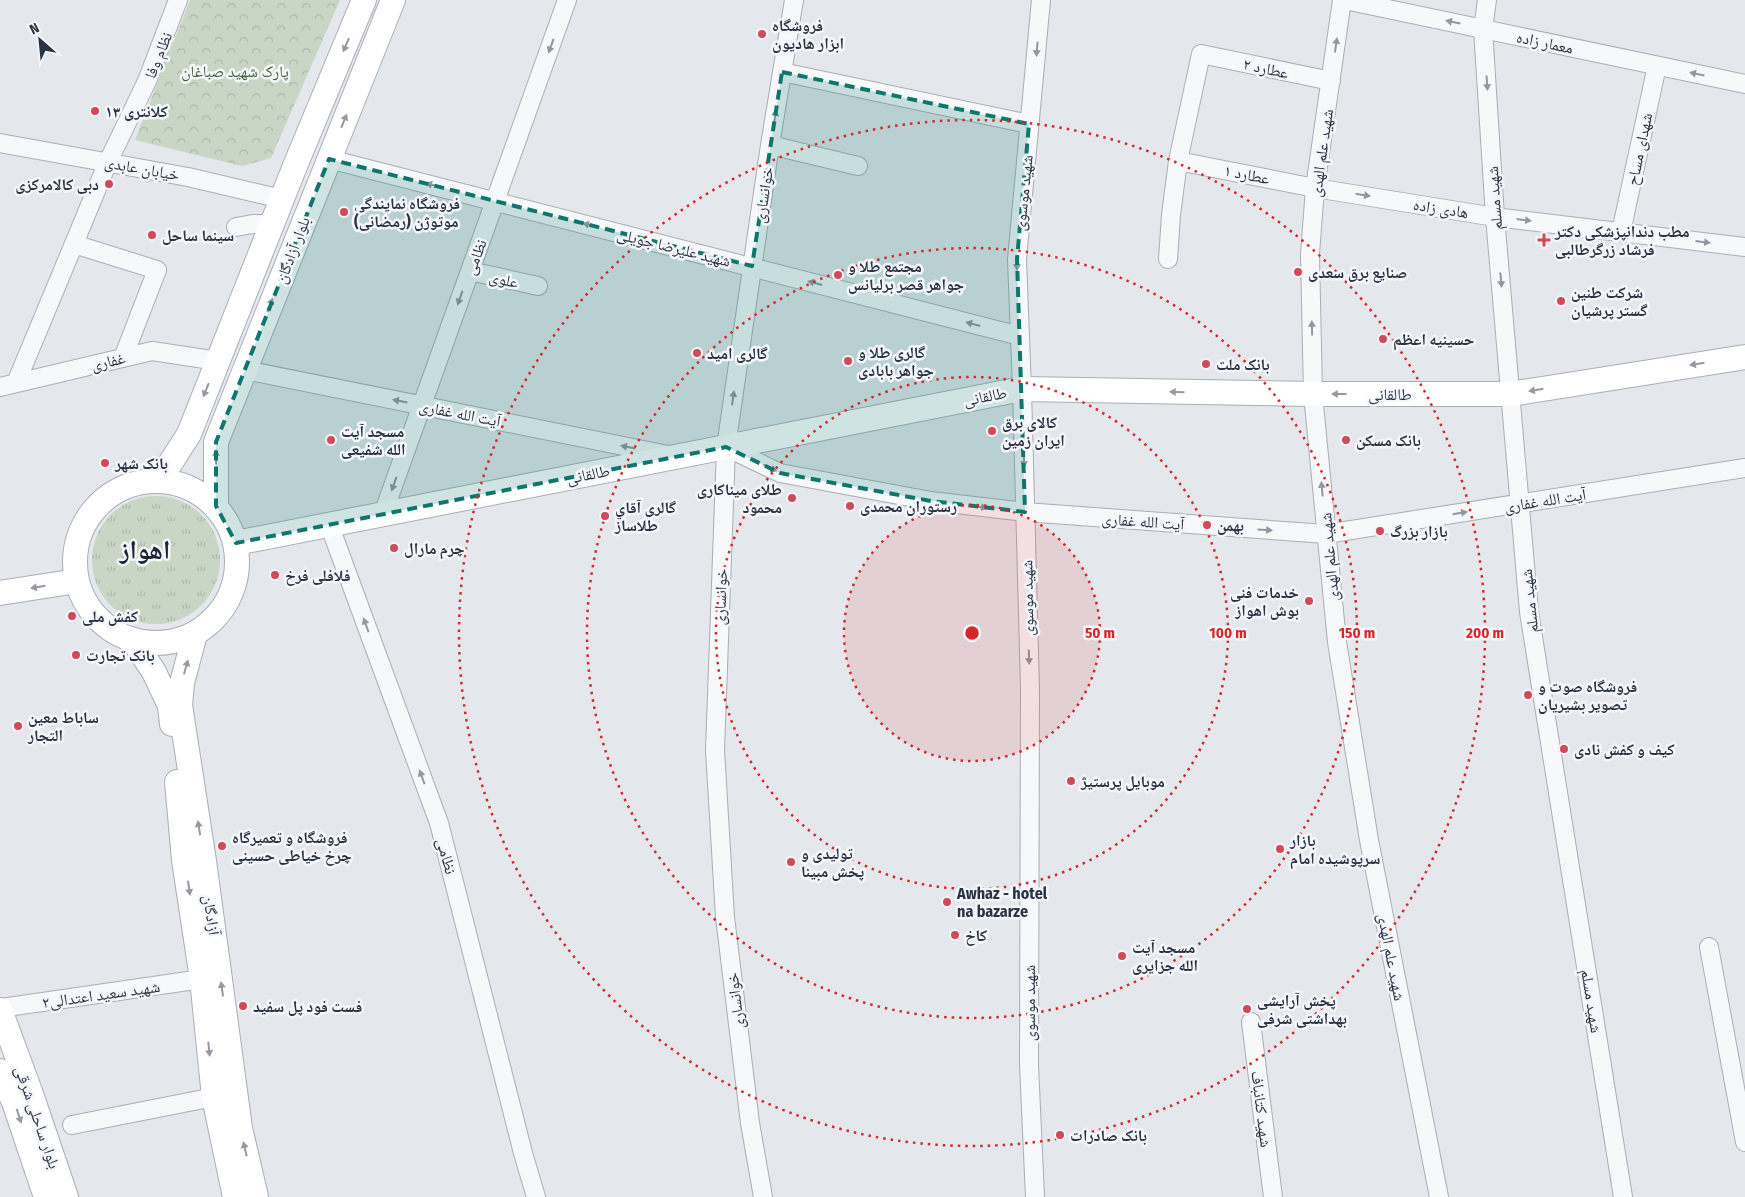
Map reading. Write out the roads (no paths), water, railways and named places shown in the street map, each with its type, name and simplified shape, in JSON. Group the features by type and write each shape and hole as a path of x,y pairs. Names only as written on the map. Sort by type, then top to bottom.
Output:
{"main road":[{"name":"بلوار آزادگان","path":"158,480 189,434 282,199 364,0"},
{"name":"بلوار آزادگان","path":"216,506 216,442 328,158 393,0"},
{"name":"طالقانی","path":"236,543 1022,389 1313,394 1510,394 1745,357"},
{"path":"158,480 180,484 199,492 216,506 228,523 236,543 238,564 235,585 226,604 213,621 196,634 176,641 154,644 133,640 114,632 97,618 84,601 77,582 75,560 78,539 87,520 100,503 117,490 137,483 158,480"},
{"path":"0,593 77,582"},
{"name":"آزادگان","path":"196,634 182,683 180,705 207,880 240,1128 256,1197"},
{"name":"آزادگان","path":"133,640 154,672 170,706 184,860 202,979 214,1097 234,1197"},
{"name":"بلوار ساحلی شرقی","path":"0,1009 66,1197"},
{"name":"بلوار ساحلی شرقی","path":"0,1071 14,1102 46,1197"}],"street":[{"name":"نظام وفا","path":"8,385 74,244 108,162 147,81 178,0"},
{"name":"نظامی","path":"383,514 567,0"},
{"name":"خوانساری","path":"763,1197 748,1107 725,916 715,750 726,447 770,145 794,0"},
{"name":"شهید موسوی","path":"1035,1197 1029,1065 1030,689 1017,259 1041,0"},
{"name":"معمار زاده","path":"1343,0 1745,84"},
{"name":"شهید علم الهدی","path":"1343,0 1315,188 1310,254 1313,394 1336,642 1370,840 1438,1197"},
{"name":"شهید مسلم","path":"1487,0 1484,29 1495,217 1529,612 1622,1197"},
{"name":"عطارد ۲","path":"1178,161 1201,54 1330,81"},
{"name":"شهدای مساح","path":"1620,232 1657,66"},
{"path":"782,72 1029,124"},
{"name":"خیابان عابدی","path":"0,143 188,177 282,199"},
{"path":"770,145 858,166"},
{"name":"شهید علیرضا جویلی","path":"328,158 1020,336"},
{"path":"1168,259 1178,161"},
{"name":"عطارد ۱","path":"1178,161 1315,188"},
{"name":"هادی زاده","path":"1315,188 1495,217 1745,247"},
{"path":"236,228 253,224 272,224"},
{"path":"74,244 157,270 123,358"},
{"name":"علوی","path":"470,271 538,286"},
{"name":"غفاری","path":"8,385 152,351 218,362"},
{"name":"آیت الله غفاری","path":"245,370 676,456"},
{"name":"آیت الله غفاری","path":"726,447 780,473 931,502 1025,512 1326,534 1745,468"},
{"name":"نظامی","path":"329,524 439,823 536,1197"},
{"path":"1710,947 1740,1091 1745,1142"},
{"name":"شهید سعید اعتدالی۲","path":"0,1009 202,979"},
{"name":"شهید کتانباف","path":"1251,1022 1273,1197"},
{"path":"72,1125 214,1097"}],"place":[{"name":"فروشگاه ابزار هادیون","path":"762,34"},
{"name":"کلانتری ۱۳","path":"95,111"},
{"name":"دبی کالامرکزی","path":"109,184"},
{"name":"فروشگاه نمایندگی موتوژن (رمضانی)","path":"344,212"},
{"name":"سینما ساحل","path":"152,235"},
{"name":"مطب دندانپزشکی دکتر فرشاد زرگرطالبی","path":"1544,240"},
{"name":"صنایع برق سعدی","path":"1298,272"},
{"name":"مجتمع طلا و جواهر قصر برليانس","path":"838,275"},
{"name":"شرکت طنین گستر پرشیان","path":"1561,301"},
{"name":"حسینیه اعظم","path":"1383,339"},
{"name":"گالری امید","path":"697,353"},
{"name":"گالری طلا و جواهر بابادی","path":"848,361"},
{"name":"بانک ملت","path":"1206,364"},
{"name":"کالای برق ایران زمین","path":"992,431"},
{"name":"مسجد آیت الله شفیعی","path":"331,440"},
{"name":"بانک مسکن","path":"1346,440"},
{"name":"بانک شهر","path":"105,463"},
{"name":"طلای میناکاری محمود","path":"792,498"},
{"name":"رستوران محمدی","path":"850,506"},
{"name":"گالري آقاي طلاساز","path":"605,516"},
{"name":"بهمن","path":"1207,525"},
{"name":"بازار بزرگ","path":"1380,531"},
{"name":"چرم مارال","path":"394,548"},
{"name":"فلافلی فرخ","path":"275,575"},
{"name":"خدمات فنی بوش اهواز","path":"1309,601"},
{"name":"کفش ملی","path":"72,616"},
{"name":"بانک تجارت","path":"76,655"},
{"name":"فروشگاه صوت و تصویر بشیریان","path":"1528,695"},
{"name":"ساباط معین التجار","path":"18,726"},
{"name":"کیف و کفش نادی","path":"1564,749"},
{"name":"موبایل پرستیژ","path":"1071,781"},
{"name":"فروشگاه و تعمیرگاه چرخ خیاطی حسینی","path":"222,846"},
{"name":"بازار سرپوشیده امام","path":"1280,849"},
{"name":"تولیدی و پخش مبینا","path":"791,862"},
{"name":"Awhaz - hotel na bazarze","path":"947,902"},
{"name":"کاخ","path":"955,935"},
{"name":"مسجد آیت الله جزایری","path":"1122,956"},
{"name":"فست فود پل سفید","path":"243,1006"},
{"name":"پخش آرایشی بهداشتی شرفی","path":"1247,1009"},
{"name":"بانک صادرات","path":"1060,1135"}],"district":[{"name":"اهواز","path":"145,550"}],"park label":[{"name":"پارک شهید صباغان","path":"235,71"}]}
